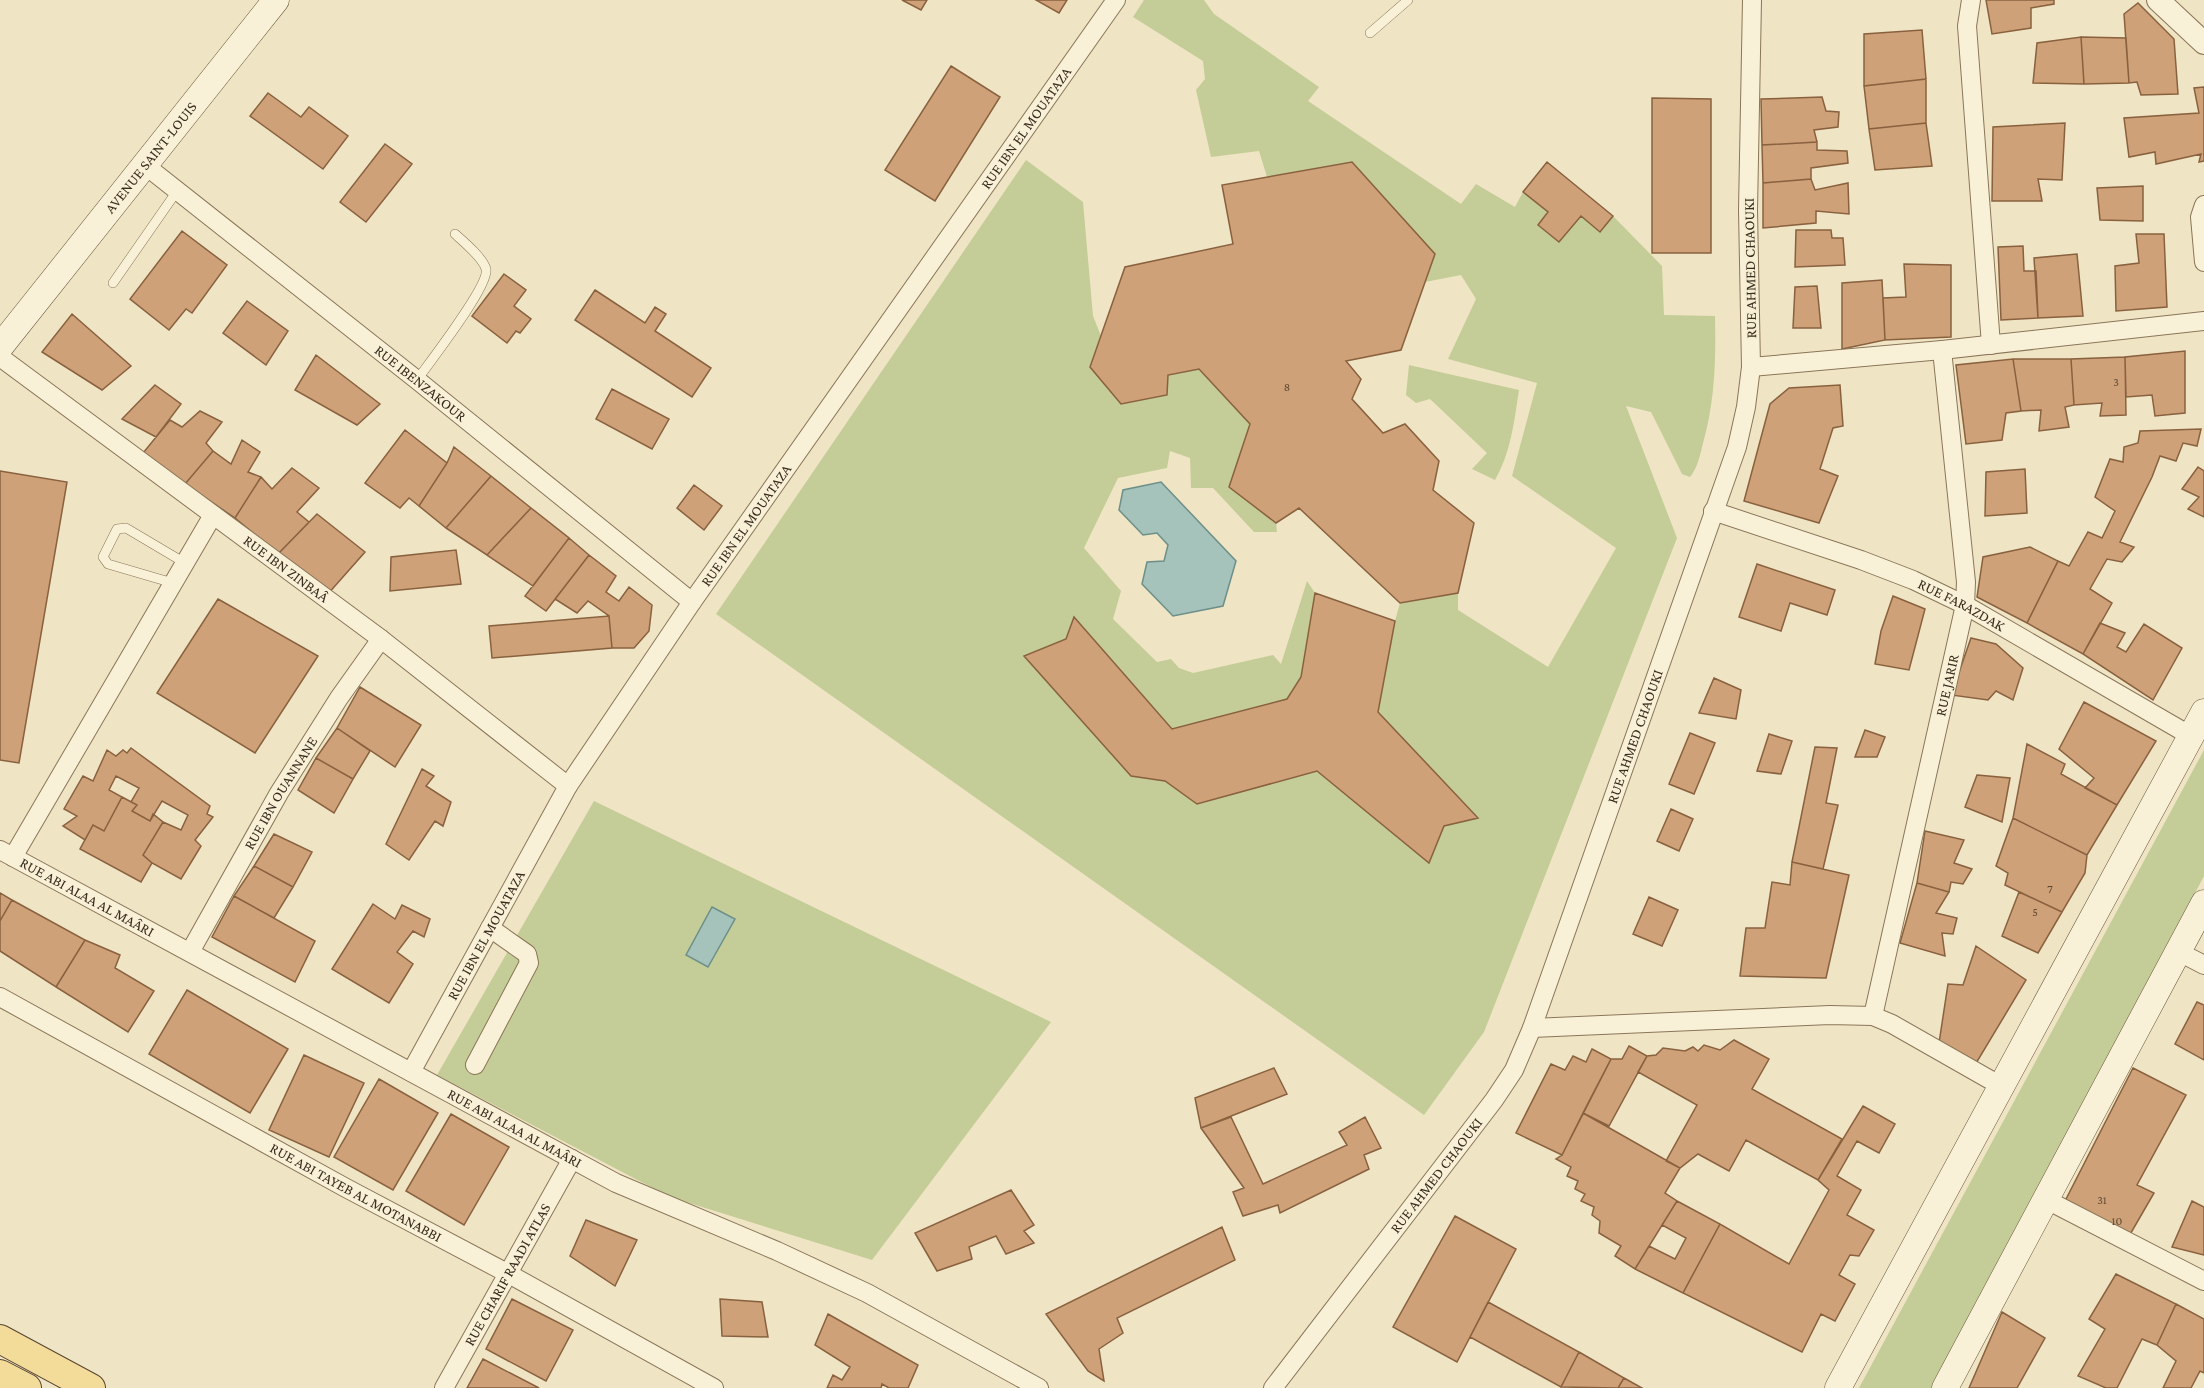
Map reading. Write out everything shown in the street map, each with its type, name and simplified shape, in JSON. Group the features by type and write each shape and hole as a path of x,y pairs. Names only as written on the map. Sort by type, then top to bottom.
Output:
{"main road":[{"name":"AVENUE SAINT-LOUIS","path":"0,347 276,0"},
{"name":"AVENUE SAINT-LOUIS","path":"0,332 24,315"},
{"path":"1838,1388 2204,712"},
{"path":"1945,1388 2204,903"},
{"path":"0,1338 91,1388"},
{"path":"0,1374 27,1388"}],"street":[{"name":"RUE IBN EL MOUATAZA","path":"411,1072 568,786 693,602 1116,0"},
{"name":"RUE AHMED CHAOUKI","path":"1273,1388 1505,1085 1514,1070 1532,1028 1737,447 1746,407 1751,367 1748,210 1752,0"},
{"path":"1971,0 1967,26 1991,345"},
{"path":"2158,0 2204,44"},
{"name":"RUE IBENZAKOUR","path":"146,166 693,602"},
{"path":"2204,205 2200,217 2204,262"},
{"path":"1751,367 1942,350 2204,321"},
{"name":"RUE JARIR","path":"1873,1016 1965,605 1966,582 1942,350"},
{"name":"RUE IBN ZINBAÂ","path":"0,357 381,639 568,786"},
{"name":"RUE FARAZDAK","path":"1713,512 1861,560 1913,580 1965,605 2191,736"},
{"path":"7,853 213,515"},
{"name":"RUE IBN OUANNANE","path":"190,952 279,793 339,698 381,639"},
{"name":"RUE ABI ALAA AL MAÂRI","path":"7,853 616,1183 777,1251 867,1293 1039,1388"},
{"path":"475,1065 529,963 527,954 490,928"},
{"path":"2179,952 2204,965"},
{"name":"RUE ABI TAYEB AL MOTANABBI","path":"0,997 714,1388"},
{"path":"1532,1028 1830,1015 1873,1016 1892,1024 2001,1086"},
{"name":"RUE CHARIF RAADI ATLAS","path":"444,1388 572,1160"},
{"path":"2045,1199 2204,1281"}],"lane":[{"path":"1370,33 1408,0"},
{"path":"113,284 177,191"},
{"path":"417,380 468,308 485,277 486,270 483,264 468,245 455,234"},
{"path":"173,583 108,564 103,557 117,530 126,528 185,564"}],"green space":[{"path":"1144,0 1204,0 1214,14 1319,87 1308,101 1461,204 1476,184 1515,207 1523,192 1548,212 1538,225 1559,242 1581,216 1600,231 1613,216 1662,266 1664,315 1715,316 1715,364 1710,411 1698,461 1690,477 1682,474 1651,412 1626,406 1677,538 1484,1032 1424,1115 716,614 1026,160 1083,202 1093,316 1101,336 1090,367 1121,404 1167,395 1168,375 1199,369 1250,424 1276,523 1277,532 1254,532 1213,488 1191,488 1190,458 1170,451 1167,468 1118,478 1084,548 1121,591 1113,619 1157,662 1171,659 1179,668 1193,673 1273,655 1281,664 1307,581 1315,593 1301,677 1287,699 1172,729 1075,617 1066,639 1024,656 1165,781 1197,804 1317,771 1444,826 1477,818 1378,712 1400,603 1458,593 1458,610 1548,667 1616,548 1512,476 1537,383 1448,359 1476,299 1461,275 1425,282 1435,254 1352,162 1267,177 1259,151 1211,157 1196,90 1205,79 1203,61 1133,17"},
{"path":"1409,365 1519,390 1508,448 1495,480 1472,469 1487,453 1430,399 1416,403 1406,395"},
{"path":"2204,750 2204,876 1932,1388 1859,1388"},
{"path":"594,801 1051,1022 872,1260 670,1197 437,1075"}],"water":[{"path":"1161,482 1236,561 1223,606 1173,616 1142,584 1147,562 1164,561 1168,545 1157,533 1143,535 1119,510 1123,490"},
{"path":"712,907 735,919 708,967 686,955"}],"building":[{"path":"902,0 927,0 921,10"},
{"path":"1036,0 1067,0 1059,13"},
{"path":"1986,0 2054,0 2054,4 2031,8 2031,28 1992,34"},
{"path":"2138,3 2174,39 2178,94 2141,95 2137,82 2129,83 2124,14"},
{"path":"1922,30 1926,79 1864,86 1864,34"},
{"path":"2081,37 2084,84 2033,83 2037,43"},
{"path":"2081,37 2126,38 2129,83 2084,84"},
{"path":"951,66 1000,97 935,201 885,170"},
{"path":"1926,79 1926,123 1869,129 1864,86"},
{"path":"2204,87 2204,161 2199,162 2201,154 2156,164 2155,152 2129,157 2124,118 2199,113 2194,88"},
{"path":"268,93 301,117 309,107 348,136 323,169 250,116"},
{"path":"1822,97 1826,111 1839,112 1838,127 1814,130 1817,142 1762,145 1761,99"},
{"path":"1652,98 1711,99 1711,253 1652,253"},
{"path":"1926,123 1932,166 1875,170 1869,129"},
{"path":"2065,123 2062,180 2038,179 2042,201 1992,201 1993,127"},
{"path":"1817,142 1817,150 1847,151 1848,163 1811,168 1811,179 1763,183 1762,145"},
{"path":"385,144 412,164 366,222 340,202"},
{"path":"1352,162 1435,254 1401,350 1346,361 1361,379 1352,399 1383,433 1405,424 1439,461 1433,490 1474,523 1458,593 1400,603 1299,508 1276,523 1229,487 1250,424 1199,369 1168,375 1167,395 1121,404 1090,367 1125,267 1233,244 1222,185"},
{"path":"1547,162 1613,216 1600,232 1581,216 1559,242 1538,225 1548,212 1523,192"},
{"path":"1811,179 1815,190 1848,183 1849,214 1816,211 1816,223 1763,228 1763,183"},
{"path":"2143,186 2143,221 2100,220 2097,188"},
{"path":"1796,230 1831,230 1832,238 1843,238 1845,265 1795,267"},
{"path":"182,231 227,265 192,313 186,309 169,330 130,299"},
{"path":"2136,234 2164,234 2167,307 2116,311 2115,266 2139,263"},
{"path":"2023,246 2024,271 2036,271 2038,318 2001,320 1998,247"},
{"path":"2077,254 2083,316 2038,318 2034,258"},
{"path":"1904,264 1951,265 1951,337 1885,340 1883,298 1906,297"},
{"path":"504,274 526,290 514,306 531,319 520,333 516,331 507,343 472,316"},
{"path":"1882,280 1885,340 1842,349 1842,283"},
{"path":"1817,286 1821,328 1793,328 1795,287"},
{"path":"595,290 645,323 655,307 666,314 655,331 711,368 692,397 575,320"},
{"path":"247,301 288,331 266,365 223,333"},
{"path":"72,314 131,366 102,390 42,352"},
{"path":"2185,351 2185,413 2155,416 2152,395 2126,397 2125,357"},
{"path":"316,355 380,404 357,425 295,390"},
{"path":"2125,357 2126,415 2100,416 2102,403 2074,405 2071,359"},
{"path":"2013,359 2071,359 2074,405 2065,407 2069,427 2039,431 2041,410 2021,411"},
{"path":"2013,359 2021,411 2006,413 2002,440 1966,444 1956,365"},
{"path":"155,385 181,404 156,437 122,419"},
{"path":"1840,385 1843,426 1833,428 1820,469 1838,476 1819,523 1744,501 1770,404 1789,388"},
{"path":"612,389 669,419 652,449 596,419"},
{"path":"200,411 222,422 206,443 213,451 185,484 143,453 170,420 182,427"},
{"path":"2201,429 2197,446 2183,443 2176,461 2160,456 2120,542 2134,547 2122,562 2107,559 2090,589 2112,603 2083,654 2027,623 2058,561 2069,566 2088,532 2102,538 2115,511 2095,497 2110,459 2123,462 2124,447 2138,443 2140,431"},
{"path":"405,430 447,463 419,506 409,498 400,508 365,483"},
{"path":"242,440 260,452 248,472 261,477 235,518 185,484 213,451 231,464"},
{"path":"454,447 491,476 446,528 419,506 447,463"},
{"path":"2198,467 2204,471 2204,517 2188,509 2199,497 2182,489"},
{"path":"292,468 319,488 297,512 309,522 278,554 235,518 261,477 272,489"},
{"path":"2025,469 2027,513 1985,516 1986,472"},
{"path":"0,471 67,482 19,763 0,760"},
{"path":"491,476 531,508 487,555 446,528"},
{"path":"694,485 722,506 704,530 677,508"},
{"path":"531,508 569,538 533,586 487,555"},
{"path":"317,514 365,552 327,595 278,554"},
{"path":"569,538 589,555 546,611 525,596"},
{"path":"2030,547 2058,561 2027,623 1977,597 1983,557"},
{"path":"456,550 461,584 390,591 391,557"},
{"path":"589,555 616,576 606,592 619,601 629,587 652,605 649,631 634,648 612,648 609,616 588,601 577,613 555,599"},
{"path":"1757,564 1835,590 1827,615 1790,603 1781,631 1739,617"},
{"path":"1315,593 1395,621 1378,712 1478,818 1444,826 1429,863 1317,771 1197,804 1165,781 1131,776 1024,656 1066,639 1074,617 1172,729 1287,699 1301,677"},
{"path":"1893,596 1925,609 1909,670 1875,664 1881,631"},
{"path":"218,599 318,656 255,753 157,693"},
{"path":"609,616 612,648 492,658 489,626"},
{"path":"2100,623 2125,633 2117,647 2126,652 2144,624 2182,648 2153,700 2083,654"},
{"path":"1971,638 1996,644 2023,668 2013,700 1996,691 1988,700 1951,695"},
{"path":"1714,678 1741,690 1736,719 1699,713"},
{"path":"360,687 421,725 395,767 337,728"},
{"path":"2084,702 2156,741 2117,805 2085,788 2094,778 2059,749"},
{"path":"337,728 370,751 353,779 316,758"},
{"path":"1865,730 1885,737 1877,757 1855,757"},
{"path":"1690,733 1715,743 1694,794 1669,784"},
{"path":"1769,734 1792,741 1781,774 1757,771"},
{"path":"2027,744 2065,764 2061,774 2117,805 2087,855 2013,818"},
{"path":"1815,747 1837,748 1826,803 1838,805 1823,869 1792,862"},
{"path":"131,748 210,806 207,814 213,817 195,840 201,846 181,879 152,863 143,855 163,822 181,830 188,815 162,801 150,821 132,811 137,805 131,802 139,788 116,776 109,790 122,797 104,831 93,825 85,840 63,826 77,816 64,809 83,776 93,781 107,750 116,756 123,750 127,753"},
{"path":"316,758 353,779 334,813 298,790"},
{"path":"422,769 434,776 426,786 451,802 443,826 435,821 409,860 386,844"},
{"path":"1977,775 2010,778 2002,822 1965,807"},
{"path":"122,797 137,805 132,811 150,821 153,814 163,822 143,855 152,863 141,882 80,849 93,825 104,831"},
{"path":"1671,809 1693,819 1679,851 1657,841"},
{"path":"2013,818 2087,855 2085,873 2062,912 2005,885 2008,873 1996,866"},
{"path":"1925,831 1964,840 1954,863 1972,869 1963,884 1951,882 1949,892 1917,883"},
{"path":"274,834 312,852 293,887 254,866"},
{"path":"1792,862 1849,875 1826,978 1740,976 1746,928 1765,928 1772,882 1790,885"},
{"path":"254,866 293,887 274,918 234,896"},
{"path":"1917,883 1949,892 1936,913 1957,918 1953,934 1942,933 1945,956 1900,943"},
{"path":"2019,892 2062,912 2038,953 2002,936"},
{"path":"0,893 12,900 0,921"},
{"path":"234,896 315,941 295,982 212,937"},
{"path":"1649,897 1678,910 1662,946 1633,934"},
{"path":"12,900 85,940 56,987 0,951 0,921"},
{"path":"373,904 395,919 402,905 430,919 424,937 413,931 397,952 413,964 389,1003 332,969"},
{"path":"85,940 120,955 115,968 154,991 128,1032 56,987"},
{"path":"1976,946 2026,980 1975,1065 1939,1043 1948,984 1963,985"},
{"path":"187,990 288,1049 250,1113 149,1054"},
{"path":"2197,1002 2204,1005 2204,1060 2175,1044"},
{"path":"1734,1040 1769,1059 1752,1089 1842,1139 1818,1180 1746,1140 1729,1171 1698,1154 1680,1168 1666,1161 1697,1105 1638,1072 1647,1056 1656,1055 1663,1048 1685,1051 1693,1047 1698,1051 1704,1045 1720,1050"},
{"path":"1629,1046 1647,1056 1609,1126 1583,1113 1611,1059 1622,1059"},
{"path":"1592,1049 1611,1059 1562,1155 1516,1133 1551,1064 1565,1070 1573,1056 1586,1062"},
{"path":"304,1055 364,1083 329,1157 269,1130"},
{"path":"1274,1068 1287,1094 1201,1128 1195,1098"},
{"path":"2133,1068 2186,1095 2137,1185 2154,1193 2128,1238 2063,1205"},
{"path":"379,1079 438,1113 393,1190 334,1157"},
{"path":"1863,1106 1895,1124 1879,1153 1857,1141 1837,1176 1861,1190 1847,1215 1874,1230 1859,1256 1850,1255 1839,1275 1855,1284 1835,1321 1821,1314 1802,1352 1683,1293 1720,1224 1789,1264 1829,1190 1818,1180"},
{"path":"1583,1113 1680,1168 1665,1193 1677,1201 1635,1269 1615,1256 1621,1246 1599,1233 1600,1221 1592,1215 1594,1207 1581,1201 1585,1194 1575,1189 1578,1181 1567,1176 1571,1167 1556,1159 1562,1155"},
{"path":"451,1114 509,1147 464,1225 406,1191"},
{"path":"1231,1117 1263,1184 1347,1145 1339,1132 1365,1117 1381,1148 1364,1155 1369,1169 1280,1213 1278,1205 1243,1216 1233,1192 1244,1188 1201,1128"},
{"path":"1011,1190 1034,1225 1024,1231 1034,1243 1006,1254 996,1236 969,1247 972,1259 937,1271 915,1233"},
{"path":"1677,1201 1720,1224 1683,1293 1635,1269 1649,1246 1675,1259 1686,1238 1662,1225"},
{"path":"2192,1201 2204,1207 2204,1255 2172,1247"},
{"path":"1455,1216 1516,1249 1457,1362 1393,1327"},
{"path":"586,1220 637,1240 615,1286 570,1256"},
{"path":"1222,1227 1235,1260 1117,1318 1123,1333 1099,1349 1104,1381 1088,1371 1046,1314"},
{"path":"2116,1274 2176,1304 2157,1345 2142,1339 2117,1388 2106,1388 2078,1376 2105,1329 2089,1319"},
{"path":"512,1299 573,1330 546,1381 486,1349"},
{"path":"720,1299 762,1302 768,1337 722,1336"},
{"path":"1488,1302 1579,1352 1561,1387 1470,1337"},
{"path":"2176,1304 2204,1319 2204,1373 2200,1371 2191,1388 2163,1388 2176,1361 2157,1345"},
{"path":"2002,1312 2045,1338 2017,1388 1969,1388"},
{"path":"828,1314 918,1365 908,1388 889,1388 882,1384 881,1388 827,1388 833,1375 842,1380 850,1367 815,1345"},
{"path":"1579,1352 1624,1378 1618,1388 1561,1387"},
{"path":"483,1359 539,1388 467,1388"},
{"path":"1624,1378 1642,1388 1618,1388"}]}
